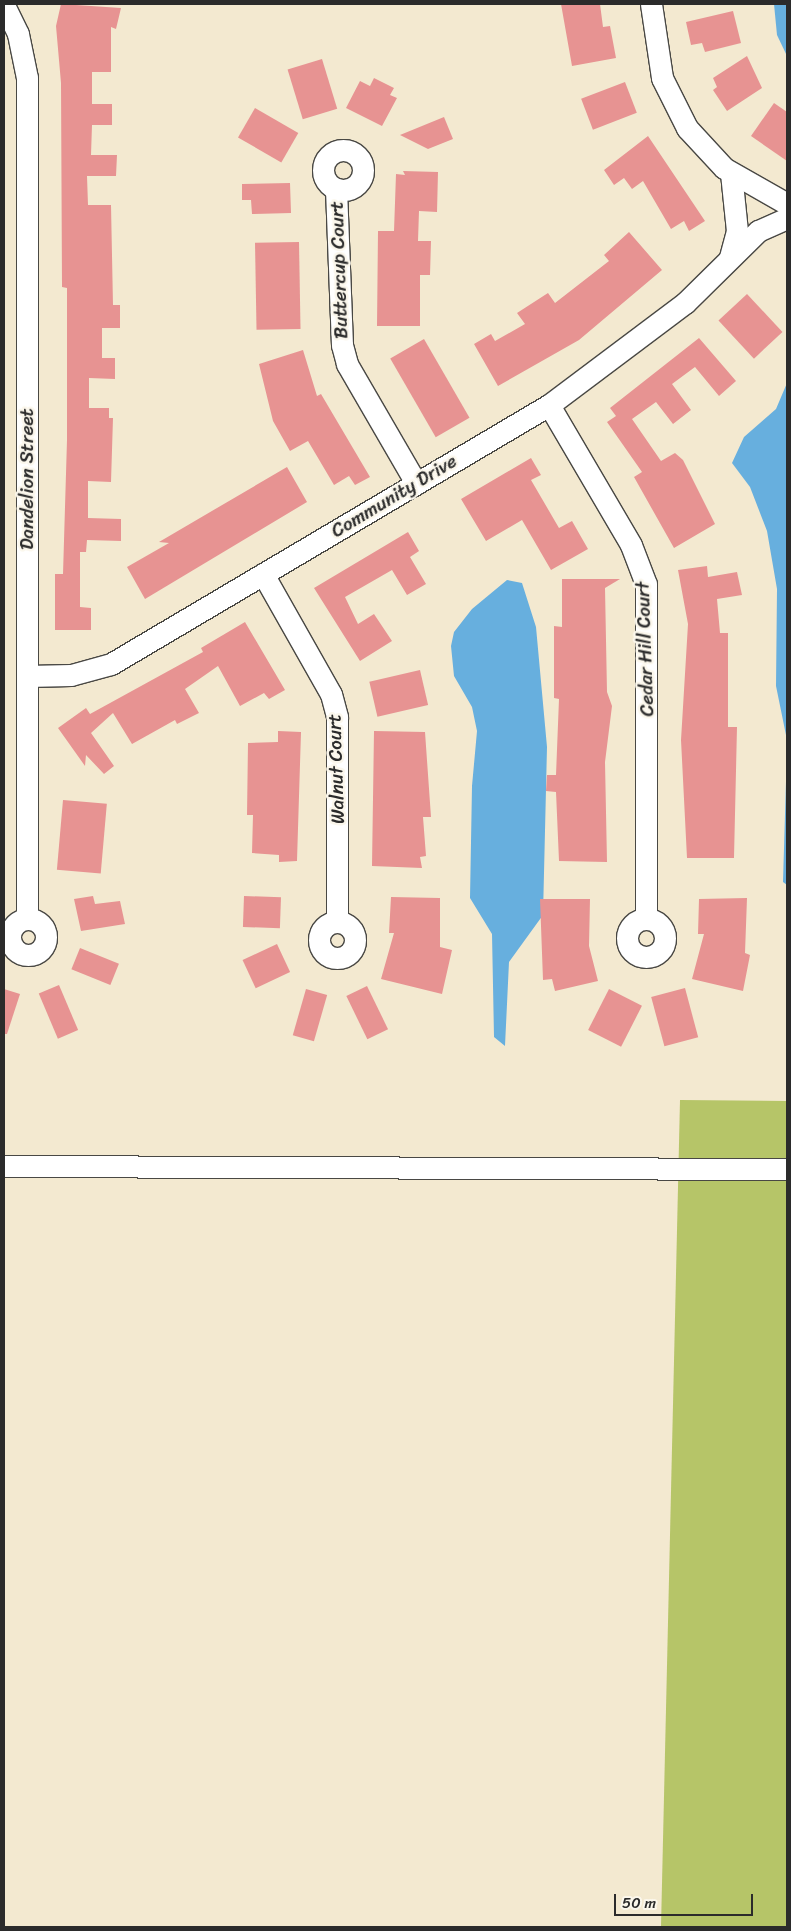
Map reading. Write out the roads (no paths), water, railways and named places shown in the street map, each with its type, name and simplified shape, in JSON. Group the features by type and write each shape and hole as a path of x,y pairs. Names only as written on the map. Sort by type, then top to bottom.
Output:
{"street":[{"path":"651,4 653,44 676,111 708,153 731,173 787,204"},
{"name":"Dandelion Street","path":"4,5 20,40 28,78 27,919"},
{"name":"Community Drive","path":"730,258 738,231 731,173"},
{"name":"Buttercup Court","path":"336,190 342,345 348,364 416,483"},
{"name":"Community Drive","path":"27,676 71,675 111,664 549,405 685,303 758,231 787,218"},
{"name":"Cedar Hill Court","path":"549,405 631,545 646,584 646,918"},
{"name":"Walnut Court","path":"262,574 331,694 337,717 337,922"},
{"path":"4,1166 787,1169"}],"water":[{"path":"774,4 787,4 787,56 777,35"},
{"path":"787,383 787,740 776,686 777,589 767,531 750,487 732,463 744,437 776,409"},
{"path":"507,580 522,583 536,627 547,747 543,915 509,962 505,1046 494,1037 492,934 470,898 472,786 477,731 472,707 454,676 451,646 454,632 472,609"},
{"path":"787,748 787,885 783,882"}]}
